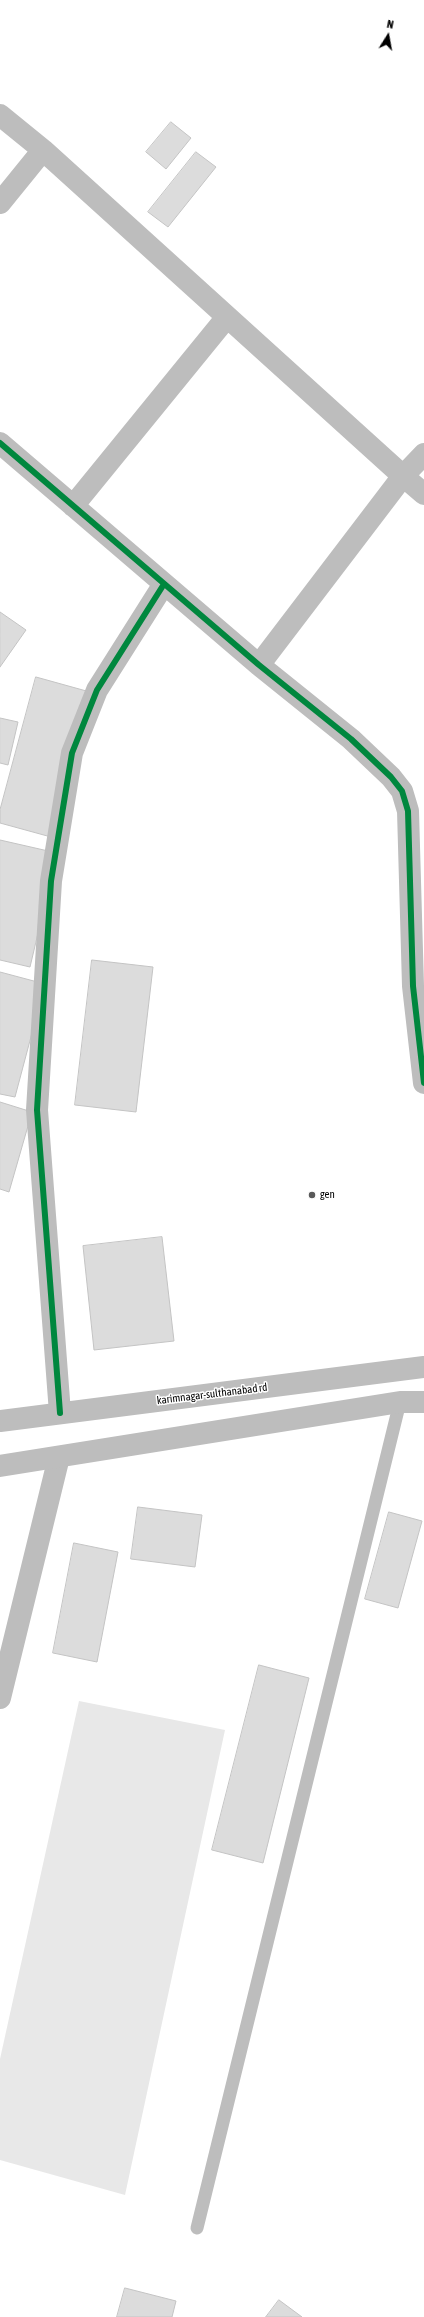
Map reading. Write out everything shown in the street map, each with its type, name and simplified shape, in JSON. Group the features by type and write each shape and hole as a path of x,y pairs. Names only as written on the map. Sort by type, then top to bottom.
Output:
{"main road":[{"path":"0,115 44,150 424,494"},
{"path":"0,203 44,150"},
{"path":"73,506 227,317"},
{"path":"0,443 259,665 351,739 391,777 402,791 408,811 413,986 424,1083"},
{"path":"259,665 403,476 424,454"},
{"path":"60,1413 37,1110 52,881 72,753 97,690 164,584"},
{"name":"karimnagar-sulthanabad rd","path":"0,1421 424,1367"},
{"path":"0,1466 400,1402 424,1402"},
{"path":"0,1698 59,1457"}],"lane":[{"path":"197,2228 400,1402"}],"shaded area":[{"path":"79,1701 225,1730 125,2195 0,2160 0,2059"}],"building":[{"path":"171,122 191,138 166,169 146,152"},
{"path":"196,152 216,167 168,227 148,212"},
{"path":"0,612 26,630 0,667"},
{"path":"36,677 90,692 51,837 0,823 0,810"},
{"path":"0,718 18,722 8,765 0,763"},
{"path":"0,840 57,853 30,967 0,960"},
{"path":"92,960 153,967 136,1112 75,1105"},
{"path":"0,972 45,984 15,1097 0,1094"},
{"path":"0,1102 32,1112 9,1192 0,1189"},
{"path":"162,1237 174,1341 94,1350 83,1246"},
{"path":"138,1507 202,1515 195,1567 131,1559"},
{"path":"389,1512 422,1521 398,1608 365,1599"},
{"path":"74,1543 118,1552 97,1662 53,1653"},
{"path":"259,1665 309,1678 263,1863 212,1850"},
{"path":"125,2288 176,2301 172,2317 117,2317"},
{"path":"279,2300 302,2317 266,2317"}],"cycle path":[{"path":"0,443 259,665 351,739 391,777 402,791 408,811 413,986 424,1083"},
{"path":"60,1413 37,1110 51,881 72,753 97,690 164,584"}],"place":[{"name":"gen","path":"312,1195"}]}
